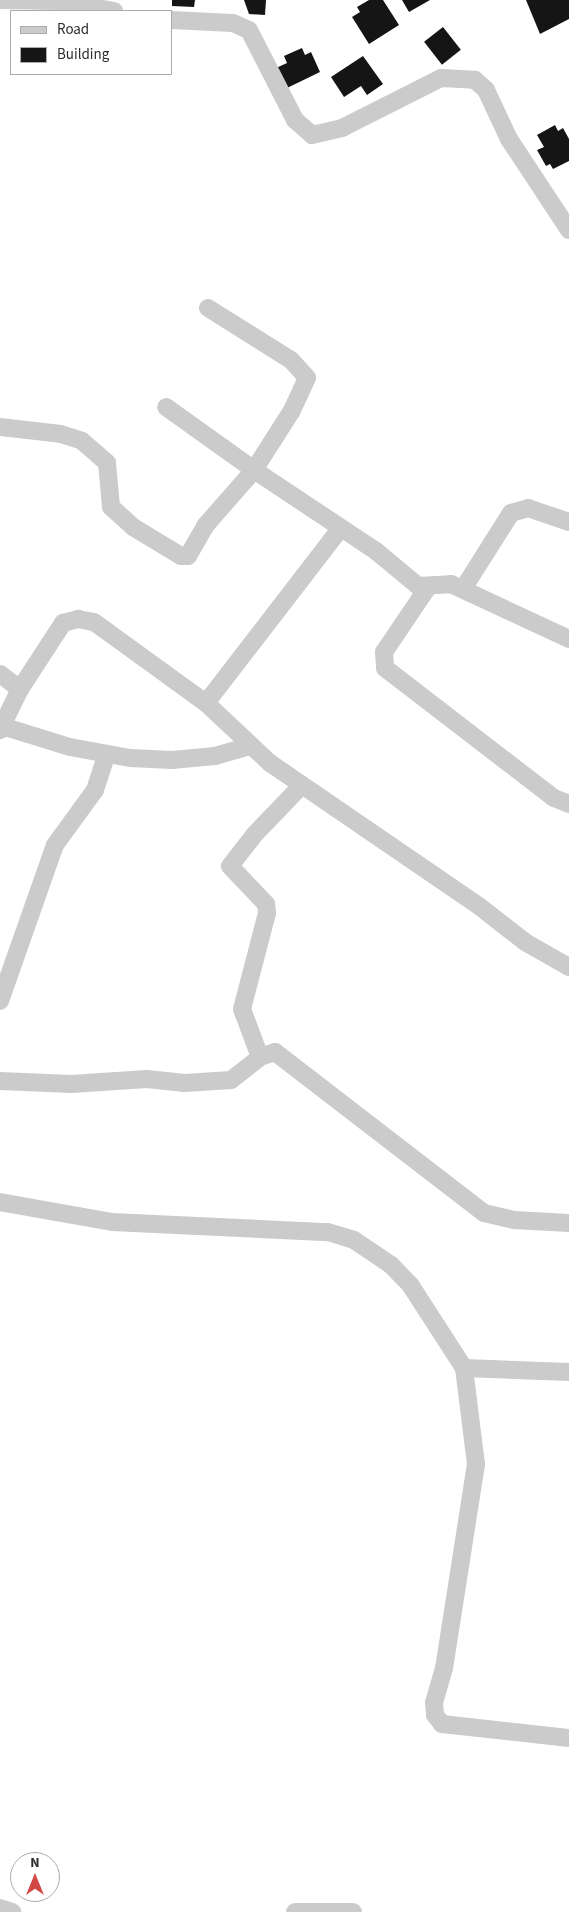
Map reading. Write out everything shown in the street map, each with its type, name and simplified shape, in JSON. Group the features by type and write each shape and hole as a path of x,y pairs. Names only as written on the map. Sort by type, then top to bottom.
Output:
{"street":[{"path":"0,0 58,0 109,10"},
{"path":"172,20 232,23 249,30 295,120 312,135 342,128 441,78 475,80 486,90 509,139 569,230"},
{"path":"0,427 61,434 82,441 107,463 111,507 133,527 181,556 193,552 205,526 254,470 291,412 307,378 291,360 208,308"},
{"path":"166,407 339,530 376,551 418,586 428,587 446,583 569,639"},
{"path":"463,590 511,512 528,508 569,522"},
{"path":"206,703 339,530"},
{"path":"428,587 384,652 385,668 554,798 569,804"},
{"path":"251,746 215,756 172,760 106,756 1,728 20,689 63,623 87,619 120,638 206,703 251,746 301,786 479,906 525,942 569,967"},
{"path":"0,674 20,689"},
{"path":"0,1001 55,845 95,790 106,756"},
{"path":"260,1057 242,1009 264,934 266,904 230,866 254,834 301,786"},
{"path":"0,1082 71,1084 147,1079 185,1083 230,1080 260,1057 274,1052 291,1063 484,1213 514,1220 569,1223"},
{"path":"0,1202 112,1222 304,1228 354,1240 391,1265 411,1286 464,1368 476,1464 444,1668 434,1704 435,1715 442,1724 569,1738"},
{"path":"464,1368 569,1372"},
{"path":"0,1908 12,1912"},
{"path":"295,1912 353,1912"}],"building":[{"path":"172,0 195,0 194,7 172,6"},
{"path":"244,0 266,0 265,15 249,14"},
{"path":"369,0 383,0 399,25 369,44 352,17 360,12 357,7"},
{"path":"402,0 430,0 409,12"},
{"path":"526,0 569,0 569,19 540,34"},
{"path":"443,27 461,50 442,65 424,42"},
{"path":"302,48 305,55 311,52 320,72 285,89 276,68 287,63 284,56"},
{"path":"363,56 383,84 367,95 361,86 344,97 331,77"},
{"path":"555,125 558,131 563,128 569,139 569,161 553,169 550,164 546,166 537,150 544,147 537,135"}]}
